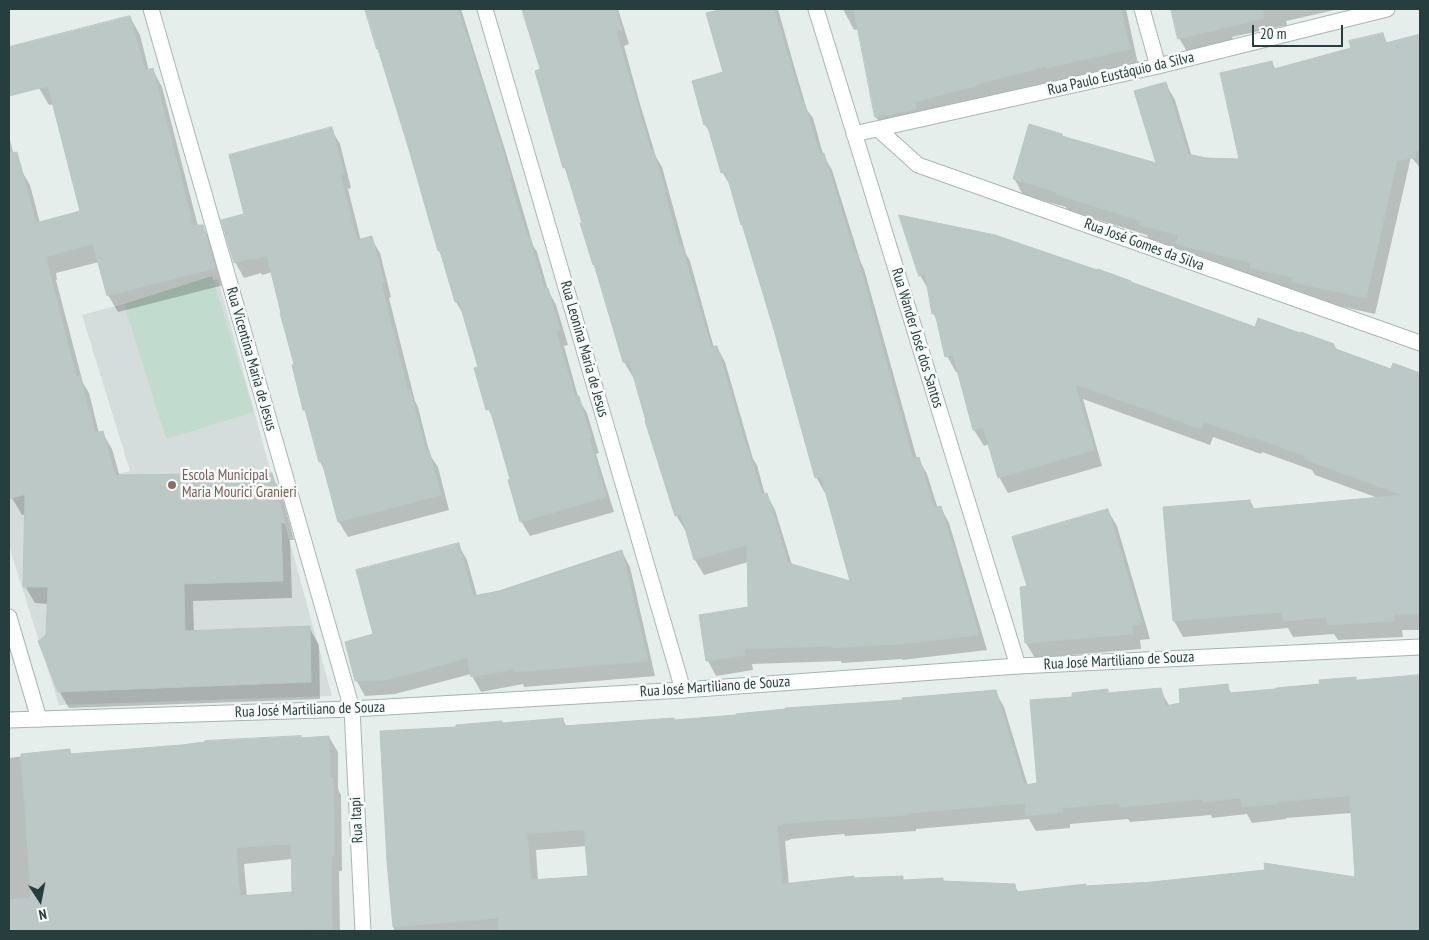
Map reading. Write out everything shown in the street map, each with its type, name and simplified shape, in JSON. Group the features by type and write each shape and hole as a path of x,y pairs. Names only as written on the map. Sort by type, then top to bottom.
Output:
{"street":[{"name":"Rua Vicentina Maria de Jesus","path":"150,9 352,709"},
{"name":"Rua Leonina Maria de Jesus","path":"485,9 683,690"},
{"name":"Rua Wander José dos Santos","path":"816,9 1018,666"},
{"path":"1142,9 1158,66"},
{"name":"Rua Paulo Eustáquio da Silva","path":"854,134 1158,66 1387,9"},
{"name":"Rua José Gomes da Silva","path":"878,130 918,165 1420,343"},
{"path":"9,617 39,719"},
{"name":"Rua José Martiliano de Souza","path":"9,720 352,709 683,690 1018,666 1420,647"},
{"name":"Rua Itapi","path":"352,709 362,931"}],"shaded area":[{"name":"Escola Municipal Maria Mourici Granieri","path":"218,279 332,696 59,705 9,546 9,499 130,471 82,315"}],"green space":[{"path":"212,276 254,412 166,439 124,304"}],"building":[{"path":"365,9 458,9 511,178 509,178 527,236 529,235 544,289 548,288 560,330 556,331 575,397 579,396 606,497 520,522 490,409 486,410 474,368 478,367 459,301 455,302 440,251 438,251 408,146"},
{"path":"522,9 616,9 622,29 616,31 651,151 653,150 666,192 664,192 679,244 681,244 711,347 717,346 762,495 767,493 788,563 850,581 821,476 815,478 774,330 726,172 721,173 707,124 704,125 692,81 723,72 706,13 723,9 774,9 802,102 804,102 820,154 824,153 854,252 856,252 913,459 919,457 934,508 941,506 979,635 892,645 744,649 745,655 706,661 699,615 748,607 747,545 694,560 681,514 675,516 645,421 629,361 623,362 580,223 582,223 565,167 563,168 535,71 540,69"},
{"path":"854,9 1121,9 1130,49 1046,68 1047,66 978,84 915,102 916,109 875,117"},
{"path":"1171,9 1263,9 1264,18 1178,39"},
{"path":"130,16 145,71 153,68 193,225 203,225 215,268 107,296 93,244 47,256 47,263 76,376 80,375 95,433 103,431 115,475 272,473 285,523 281,523 283,581 184,584 185,631 310,626 311,682 58,692 38,641 46,635 48,587 23,587 25,494 9,499 9,153 17,152 36,223 80,211 48,86 9,96 9,47"},
{"path":"1383,33 1386,43 1420,34 1420,150 1414,151 1416,157 1397,161 1366,298 1292,282 1293,277 1250,268 1251,263 1176,244 1178,235 1139,225 1141,221 1013,179 1029,124 1062,134 1062,136 1156,163 1134,91 1166,82 1188,154 1206,158 1239,159 1220,73 1272,61 1274,69 1351,48 1349,41"},
{"path":"332,127 344,173 340,174 357,240 372,236 384,282 381,282 408,391 410,390 426,451 429,450 441,495 338,522 322,462 319,462 305,410 303,410 292,365 294,364 267,256 234,263 221,220 244,214 229,155"},
{"path":"899,215 995,235 1098,269 1255,327 1258,318 1334,344 1333,348 1391,369 1393,363 1420,373 1420,614 1394,614 1394,621 1327,625 1327,617 1283,621 1282,612 1173,621 1163,507 1250,500 1251,509 1402,495 1304,459 1305,456 1253,437 1204,422 1201,429 1075,384 1094,450 998,478 983,427 973,430 953,355 945,357 935,313 932,314 925,274 919,276"},
{"path":"1108,509 1142,624 1132,625 1133,634 1025,643 1020,587 1027,586 1012,537"},
{"path":"459,543 473,596 499,591 622,550 648,661 514,672 514,669 471,677 467,658 386,680 355,681 345,642 373,634 356,570"},
{"path":"1420,675 1420,931 499,931 498,918 393,927 387,861 380,731 563,718 564,726 674,718 674,720 736,715 785,708 903,700 902,698 996,690 1024,785 1037,783 1030,700 1072,697 1072,693 1108,689 1108,693 1161,688 1166,706 1180,703 1179,689 1228,684 1229,693 1320,684 1319,680 1356,677 1356,680","holes":["1350,796 1355,877 1264,863 1265,870 1152,882 1086,886 1086,884 1016,892 1015,884 943,881 943,878 903,880 903,876 854,878 854,876 782,884 777,825 782,824 908,815 908,813 1025,803 1026,816 1062,812 1062,808 1119,803 1120,807 1202,799 1202,802 1241,798 1242,807","584,830 588,876 531,880 527,834"]},
{"path":"329,736 330,778 333,778 334,812 334,856 331,856 332,929 261,931 9,931 9,900 31,898 21,754 70,749 70,754 181,745 205,741","holes":["291,844 292,892 240,896 236,848"]}],"place":[{"name":"Escola Municipal Maria Mourici Granieri","path":"172,485"}]}
